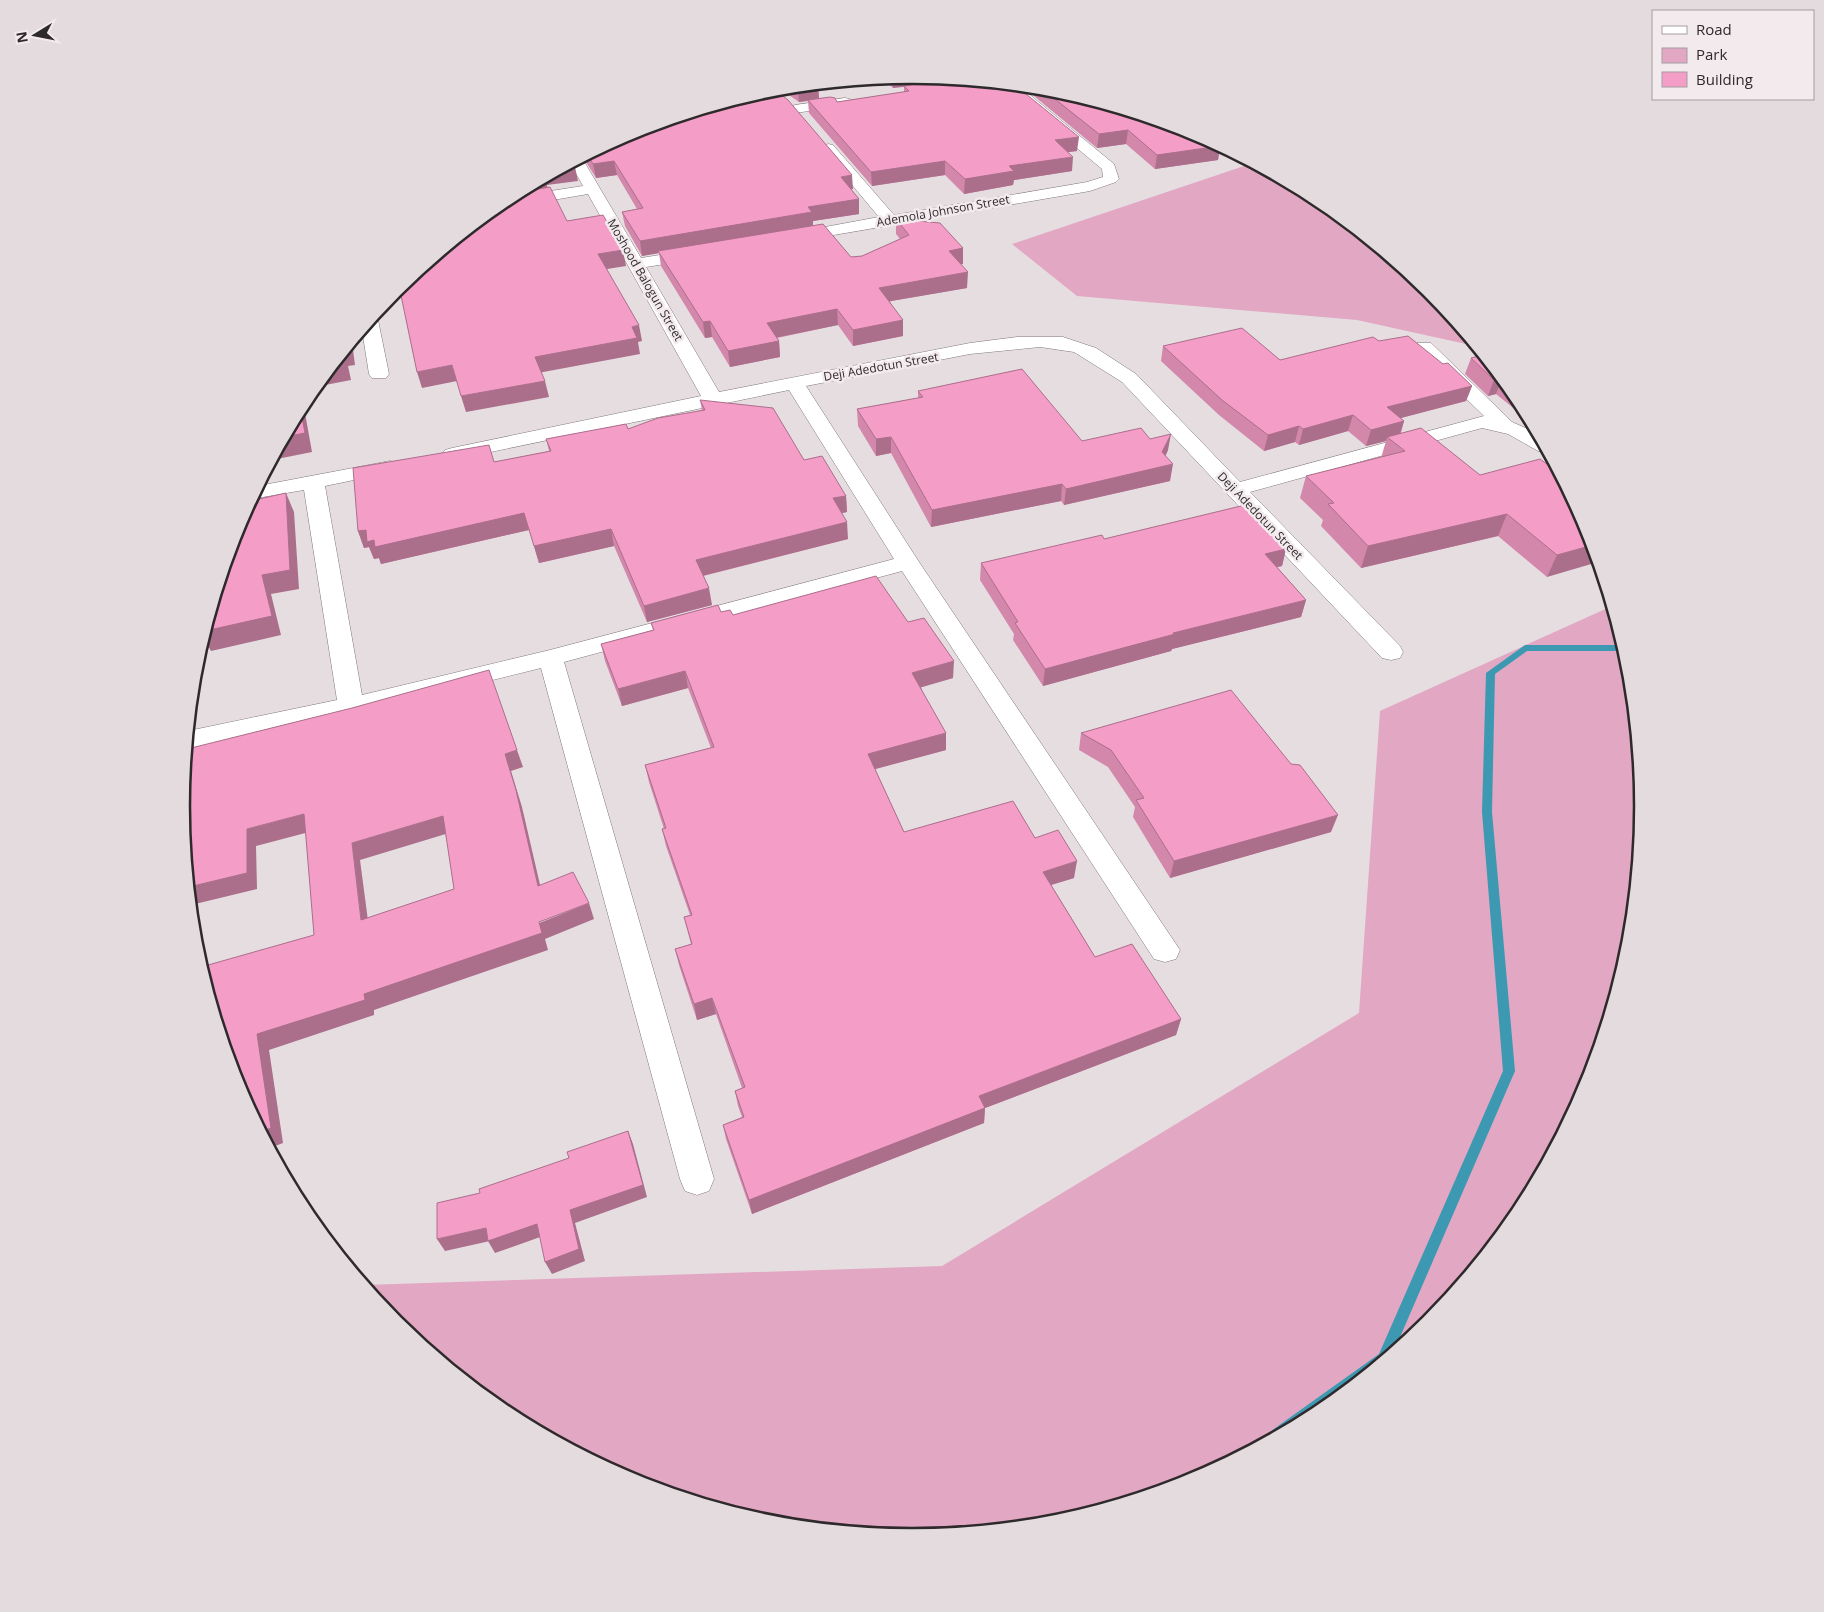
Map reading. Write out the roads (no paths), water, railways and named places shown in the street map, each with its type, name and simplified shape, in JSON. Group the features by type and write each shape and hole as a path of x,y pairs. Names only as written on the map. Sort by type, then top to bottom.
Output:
{"street":[{"name":"Ademola Johnson Street","path":"773,241 1090,186 1111,179 1109,167 1019,92"},
{"path":"783,99 806,122"},
{"path":"795,109 861,99"},
{"path":"818,136 891,221"},
{"name":"Moshood Balogun Street","path":"579,166 713,399"},
{"path":"518,201 592,189"},
{"path":"636,264 715,251"},
{"path":"371,328 379,374"},
{"name":"Deji Adedotun Street","path":"262,492 314,483 794,382 990,347 1039,342 1065,343 1082,348 1129,378 1391,652"},
{"path":"1424,347 1503,424"},
{"path":"794,382 908,562 1165,950"},
{"path":"1235,490 1482,422 1503,424 1532,437"},
{"path":"314,483 351,706"},
{"path":"193,739 351,706 550,658 908,562"},
{"path":"550,658 697,1179"}],"waterway":[{"path":"1389,1348 1509,1071 1487,812 1491,673 1525,648 1616,648"}]}
